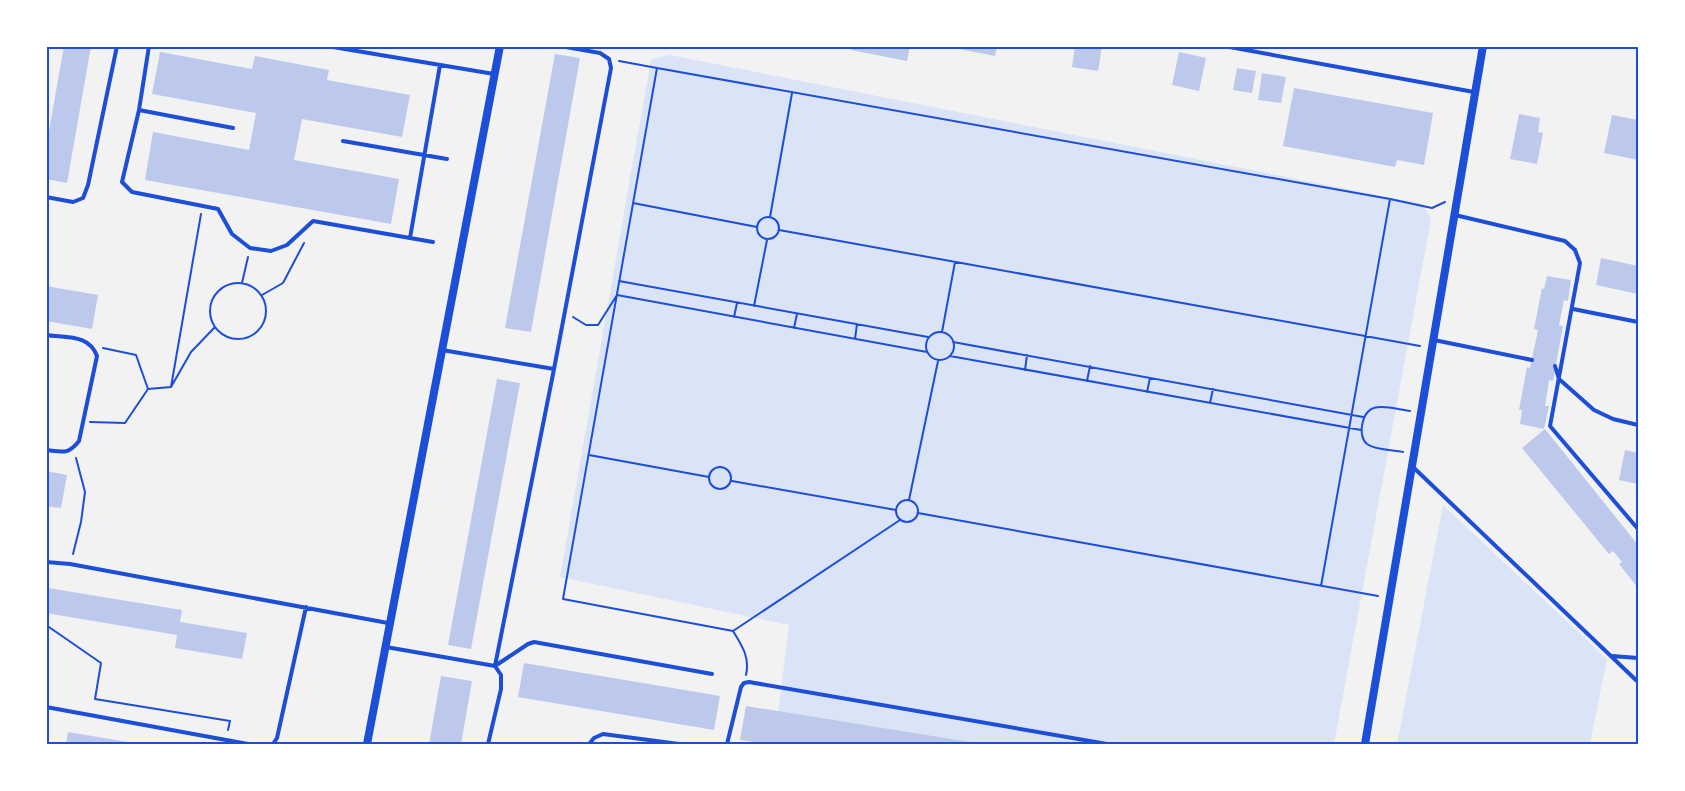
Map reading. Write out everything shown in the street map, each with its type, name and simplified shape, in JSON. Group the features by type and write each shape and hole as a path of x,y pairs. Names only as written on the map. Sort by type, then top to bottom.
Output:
{"street":[{"path":"367,744 500,46"},
{"path":"1365,744 1483,46"}],"lane":[{"path":"46,197 73,202 82,198 88,185 117,46"},
{"path":"149,46 139,110 122,182 132,192 218,209 232,234 250,248 271,251 287,245 313,221 433,242"},
{"path":"327,46 495,74"},
{"path":"488,744 501,688 501,675 495,666 554,369 610,68 609,59 600,53 560,46"},
{"path":"1224,46 1476,93"},
{"path":"410,238 440,65"},
{"path":"139,110 233,128"},
{"path":"343,141 447,159"},
{"path":"1455,215 1565,241 1575,250 1580,263 1550,426 1638,528"},
{"path":"1573,309 1638,322"},
{"path":"46,334 85,340 93,346 97,356 79,441 73,449 65,452 46,450"},
{"path":"1433,344 1532,360"},
{"path":"442,350 554,369"},
{"path":"1556,366 1559,378 1594,410 1613,419 1638,425"},
{"path":"1413,466 1638,682"},
{"path":"46,561 390,623"},
{"path":"273,744 277,738 306,607"},
{"path":"386,646 495,666 534,642 711,674"},
{"path":"1610,656 1638,658"},
{"path":"728,744 744,683 761,684 1107,744"},
{"path":"46,707 248,744"},
{"path":"589,744 594,738 603,734 679,744"},
{"path":"1061,744 1067,738"}],"path":[{"path":"609,59 1432,208 1458,198"},
{"path":"657,68 563,599 733,631 900,520 911,522 918,513 918,506 909,500"},
{"path":"770,217 792,92"},
{"path":"1321,585 1390,199"},
{"path":"633,203 756,226"},
{"path":"171,387 202,205"},
{"path":"756,226 760,220 770,217 776,220 779,231 776,236 767,240"},
{"path":"756,226 760,236 767,240"},
{"path":"779,231 1366,336 1433,344"},
{"path":"754,306 767,240"},
{"path":"262,296 283,283 305,241"},
{"path":"242,284 250,248"},
{"path":"942,332 955,262"},
{"path":"619,281 928,337"},
{"path":"242,284 256,290 262,296 266,310 262,326 257,332 243,339 235,339 228,337 215,327 210,312 214,297 226,286 242,284"},
{"path":"565,308 586,326 598,325 617,295"},
{"path":"617,295 927,352"},
{"path":"734,317 736,303"},
{"path":"795,328 797,314"},
{"path":"855,339 857,324"},
{"path":"171,387 191,352 215,327"},
{"path":"942,332 950,336 954,349 950,356 938,361 931,358 925,345 928,337 933,333 942,332"},
{"path":"953,342 1363,417"},
{"path":"93,346 136,355 148,389"},
{"path":"1025,370 1028,355"},
{"path":"950,356 1361,430"},
{"path":"909,500 938,361"},
{"path":"1087,381 1090,366"},
{"path":"1148,392 1150,378"},
{"path":"83,421 124,423 148,389 171,387"},
{"path":"1210,403 1213,389"},
{"path":"1414,454 1367,444 1361,430 1363,417 1373,407 1380,406 1422,414"},
{"path":"70,564 81,522 85,492 73,449"},
{"path":"589,455 709,477"},
{"path":"722,467 729,470 732,481 728,487 716,489 709,477 712,470 722,467"},
{"path":"732,481 896,510"},
{"path":"900,520 896,510 899,503 909,500"},
{"path":"918,513 1390,598"},
{"path":"46,625 101,663 95,699 230,721 226,741"},
{"path":"733,631 747,656 748,665 744,683"}],"shaded area":[{"path":"670,55 1423,204 1431,219 1334,744 774,744 789,625 560,577 651,59"},
{"path":"1443,505 1607,659 1590,744 1397,744"}],"building":[{"path":"64,46 91,46 67,183 46,179 46,148"},
{"path":"852,46 910,46 907,61 851,50"},
{"path":"959,46 997,46 995,56 959,49"},
{"path":"1075,46 1102,46 1098,71 1072,67"},
{"path":"160,52 252,69 255,56 329,70 327,80 410,95 402,137 302,119 294,160 399,179 391,224 145,180 153,132 249,150 256,113 152,94"},
{"path":"1179,52 1206,58 1199,91 1172,85"},
{"path":"555,54 580,58 531,332 505,328"},
{"path":"1237,68 1256,71 1252,93 1233,90"},
{"path":"1262,73 1286,77 1281,103 1258,100"},
{"path":"1294,88 1433,113 1424,165 1397,160 1395,167 1283,146"},
{"path":"1519,114 1540,118 1538,132 1543,133 1537,164 1510,159"},
{"path":"1612,115 1638,120 1638,160 1604,153"},
{"path":"1601,258 1638,266 1638,294 1596,285"},
{"path":"1547,276 1571,280 1568,301 1564,300 1559,325 1563,326 1553,381 1549,380 1545,406 1549,406 1544,429 1520,424 1522,410 1519,410 1527,367 1530,368 1538,330 1534,329 1542,288 1544,289"},
{"path":"46,286 98,295 92,329 46,321"},
{"path":"497,379 520,383 471,649 448,645"},
{"path":"1545,429 1638,545 1638,588 1619,564 1622,562 1613,551 1609,554 1522,448"},
{"path":"1625,450 1638,453 1638,484 1619,480"},
{"path":"46,471 67,475 61,508 46,506"},
{"path":"48,588 182,610 180,622 247,633 242,659 175,648 177,635 46,613"},
{"path":"524,663 720,696 714,730 518,697"},
{"path":"441,676 472,681 461,744 429,744"},
{"path":"746,706 976,744 770,744 740,740"},
{"path":"68,732 134,743 134,744 66,744"}]}
